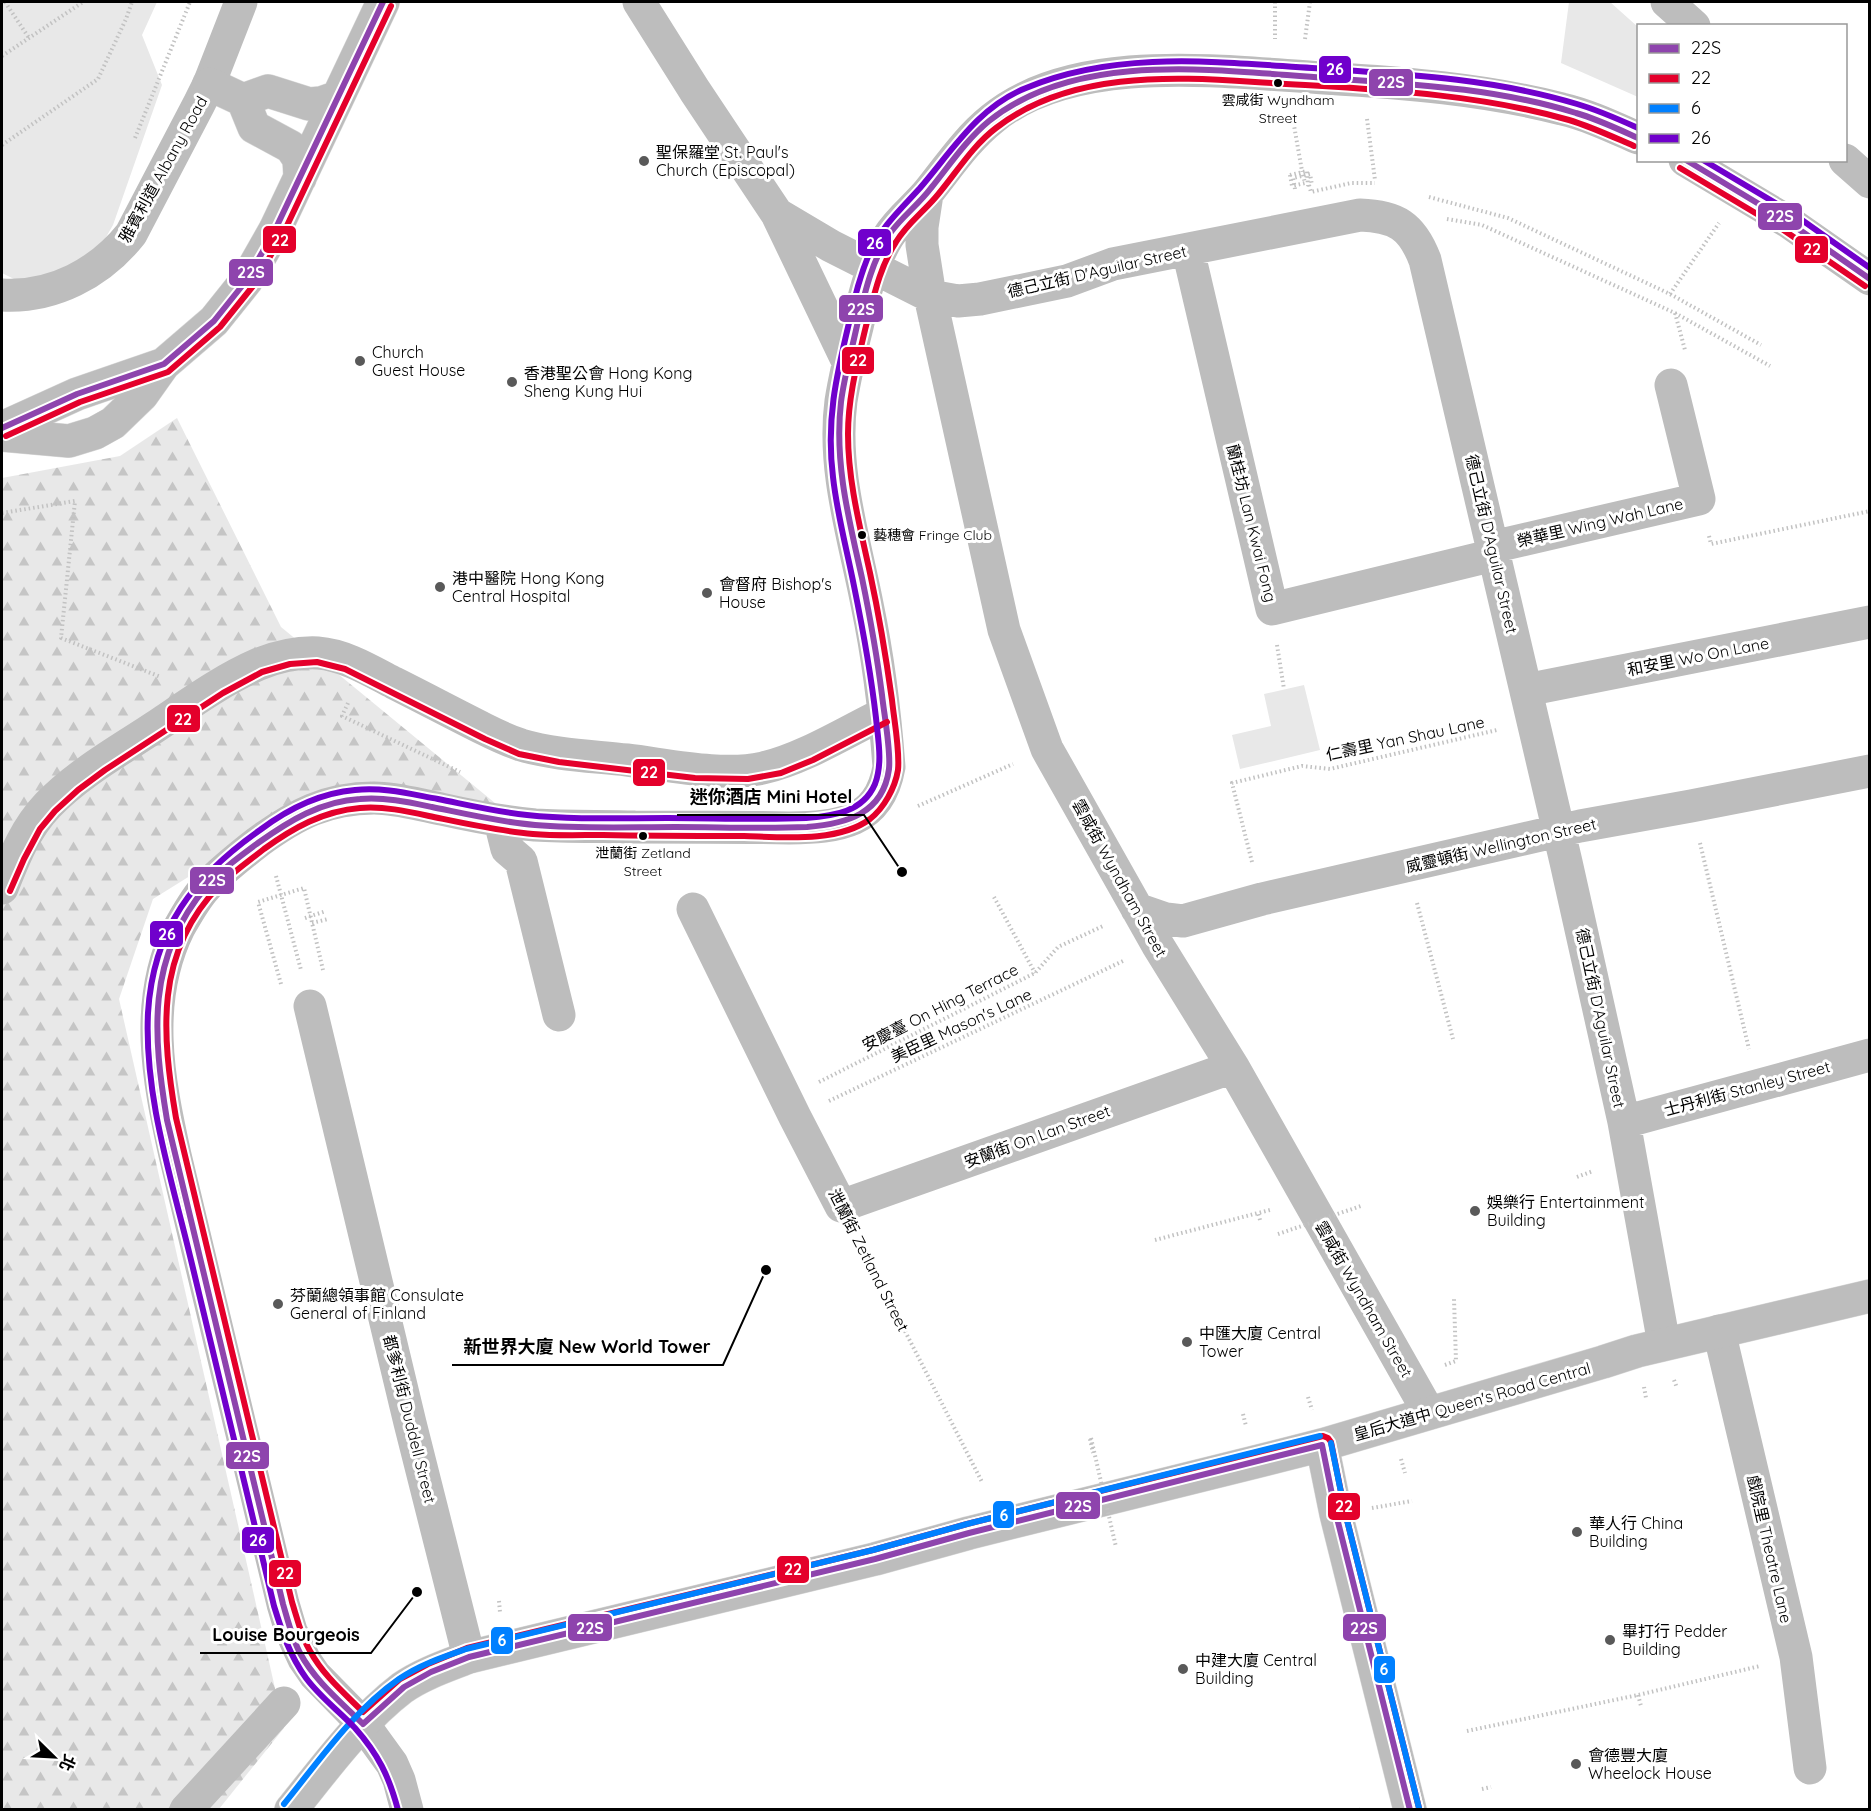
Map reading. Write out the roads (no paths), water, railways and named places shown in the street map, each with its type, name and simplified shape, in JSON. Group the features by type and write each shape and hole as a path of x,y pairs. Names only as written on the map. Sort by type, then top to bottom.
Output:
{"street":[{"name":"雅賓利道 Albany Road","path":"2,295 20,296 57,288 88,273 120,248 131,234 209,84 241,2"},
{"path":"2,435 69,441 94,433 113,423 142,395 164,364 214,321 246,282 275,230 383,2"},
{"path":"639,2 777,214 848,362"},
{"path":"1667,2 1692,24"},
{"path":"407,1809 392,1764 363,1724 315,1675 304,1659 291,1631 167,1120 157,1046 158,993 174,939 187,913 205,888 254,845 283,824 326,804 348,800 375,798 399,800 500,821 568,826 820,827 855,819 866,811 882,792 889,766 884,714 868,607 842,478 839,445 841,403 848,362 872,268 888,236 904,216 927,194 973,136 993,117 1029,96 1062,83 1098,76 1149,71 1243,73 1455,88 1565,109 1637,138"},
{"path":"209,84 243,100 254,127 291,147 299,159 300,178"},
{"path":"243,100 268,91 309,104 321,103 338,97"},
{"path":"1688,162 1787,222 1869,279"},
{"path":"1847,162 1869,182"},
{"name":"雲咸街 Wyndham Street","path":"927,194 922,236 930,296 1004,630 1047,749 1156,944 1233,1066 1429,1413"},
{"path":"777,214 872,268 930,296"},
{"name":"德己立街 D'Aguilar Street","path":"930,296 958,301 980,299 1067,281 1113,264 1360,215 1378,215 1395,220 1409,231 1419,244 1425,260 1559,831 1624,1122 1664,1344"},
{"name":"蘭桂坊 Lan Kwai Fong","path":"1188,249 1272,609 1493,551"},
{"path":"2,428 77,394 164,364"},
{"name":"榮華里 Wing Wah Lane","path":"1493,551 1699,499 1671,385"},
{"name":"和安里 Wo On Lane","path":"1526,690 1869,622"},
{"path":"2,888 18,847 30,827 47,806 68,787 233,677 259,664 298,654 319,653 341,658 520,745 555,752 706,770 739,771 782,762 884,714"},
{"name":"威靈頓街 Wellington Street","path":"1137,909 1166,919 1183,921 1262,899 1559,831 1869,771"},
{"path":"500,821 507,849 521,861 559,1015"},
{"name":"泄蘭街 Zetland Street","path":"693,909 800,1133 841,1206"},
{"name":"都爹利街 Duddell Street","path":"307,993 410,1423 469,1657"},
{"name":"士丹利街 Stanley Street","path":"1624,1122 1869,1055"},
{"name":"安蘭街 On Lan Street","path":"841,1206 1233,1066"},
{"name":"皇后大道中 Queen's Road Central","path":"291,1809 363,1724 404,1687 431,1672 469,1657 875,1559 969,1533 1322,1445 1637,1351 1869,1296"},
{"name":"戲院里 Theatre Lane","path":"1719,1331 1796,1657 1810,1768"},
{"path":"1322,1445 1336,1514 1410,1809"},
{"path":"186,1809 284,1703"}],"place":[{"name":"雲咸街 Wyndham Street","path":"1278,83"},
{"name":"聖保羅堂 St. Paul's Church (Episcopal)","path":"644,161"},
{"name":"Church Guest House","path":"360,361"},
{"name":"香港聖公會 Hong Kong Sheng Kung Hui","path":"512,382"},
{"name":"藝穗會 Fringe Club","path":"862,535"},
{"name":"港中醫院 Hong Kong Central Hospital","path":"440,587"},
{"name":"會督府 Bishop's House","path":"707,593"},
{"name":"泄蘭街 Zetland Street","path":"643,836"},
{"name":"迷你酒店 Mini Hotel","path":"902,872"},
{"name":"娛樂行 Entertainment Building","path":"1475,1211"},
{"name":"新世界大廈 New World Tower","path":"766,1270"},
{"name":"芬蘭總領事館 Consulate General of Finland","path":"278,1304"},
{"name":"中匯大廈 Central Tower","path":"1187,1342"},
{"name":"華人行 China Building","path":"1577,1532"},
{"name":"Louise Bourgeois","path":"417,1592"},
{"name":"畢打行 Pedder Building","path":"1610,1640"},
{"name":"中建大廈 Central Building","path":"1183,1669"},
{"name":"會德豐大廈 Wheelock House","path":"1576,1764"}]}
